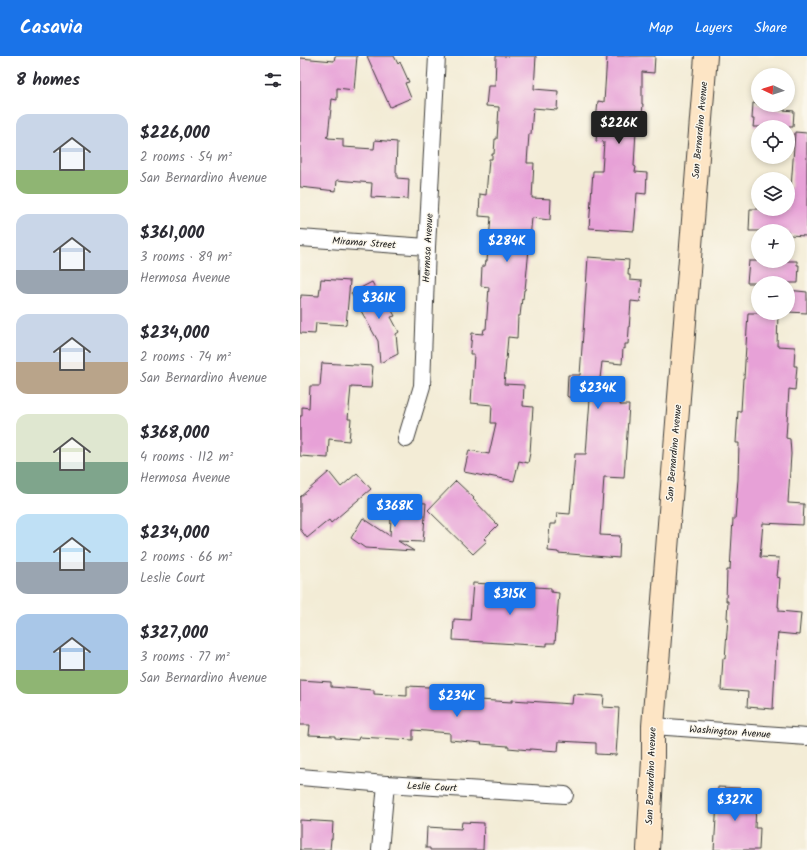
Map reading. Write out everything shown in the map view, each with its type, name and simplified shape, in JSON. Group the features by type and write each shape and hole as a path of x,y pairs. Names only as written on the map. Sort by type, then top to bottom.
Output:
{"main road":[{"name":"San Bernardino Avenue","path":"648,850 653,759 653,726 706,56"}],"street":[{"name":"Hermosa Avenue","path":"406,438 422,386 427,247 437,56"},
{"name":"Miramar Street","path":"300,238 427,247"},
{"name":"Washington Avenue","path":"653,726 807,737"},
{"name":"Leslie Court","path":"300,777 386,784 565,794"},
{"path":"380,850 386,784"}],"building":[{"path":"335,56 357,56 354,90 337,88 337,100 332,99 328,136 326,137 343,139 343,147 374,149 375,140 397,142 396,173 397,178 409,179 408,199 371,197 372,183 337,180 336,191 300,187 300,58 334,61"},
{"path":"367,56 394,56 398,64 400,62 409,82 405,83 411,98 390,107"},
{"path":"496,56 536,56 534,89 558,91 557,110 533,108 531,134 529,134 527,163 534,163 532,198 551,199 550,220 532,218 525,290 523,299 522,298 520,316 518,316 517,338 508,337 504,384 524,385 523,406 533,407 528,463 519,461 514,481 464,472 469,450 489,454 496,423 491,423 492,405 471,403 474,354 470,354 472,333 483,334 484,329 486,329 489,287 481,286 482,266 485,266 487,261 491,217 479,216 480,194 486,195 489,159 492,159 492,154 494,154 495,139 497,139 499,107 486,106 488,86 495,86"},
{"path":"607,56 655,56 654,73 642,72 643,104 641,125 639,125 638,130 636,130 634,166 636,167 635,172 647,173 646,194 637,193 634,231 589,228 593,171 602,171 604,142 596,141 598,121 596,121 598,101 604,102"},
{"path":"752,112 794,112 793,120 752,119"},
{"path":"795,132 807,133 807,236 795,235 795,224 751,224 751,231 749,231 750,209 751,216 795,216 795,172 792,172 793,164 795,164"},
{"path":"588,257 629,260 628,275 630,275 630,280 642,281 640,302 631,301 628,344 625,344 625,349 623,348 622,364 602,362 598,395 621,396 620,405 629,405 624,478 604,477 600,535 620,536 619,558 548,551 550,524 556,524 557,513 570,514 575,454 586,454 590,399 567,396 568,375 580,375"},
{"path":"749,261 751,261 751,268 795,268 795,261 797,261 797,265 799,265 798,283 795,283 795,276 751,276 751,283 747,283"},
{"path":"321,279 350,281 346,325 316,323 315,334 300,333 301,295 319,296"},
{"path":"372,282 380,297 384,296 395,316 391,317 399,332 396,334 398,354 380,363 378,341 351,293"},
{"path":"795,291 807,292 807,313 795,312"},
{"path":"748,313 751,313 751,320 778,320 777,346 795,347 794,366 797,366 795,390 789,389 786,438 790,439 791,454 788,503 804,504 803,525 763,523 760,557 779,558 777,577 780,578 779,611 801,613 799,635 778,633 773,709 747,707 748,692 721,690 728,618 728,601 726,601 727,570 730,570 733,519 735,519 738,479 739,443 736,443 738,411 741,411"},
{"path":"322,363 373,366 371,388 351,387 348,419 351,419 349,441 329,439 328,458 300,456 300,416 302,416 302,407 309,408 310,386 320,386"},
{"path":"329,472 341,487 357,473 371,489 331,523 329,520 307,538 300,529 300,497"},
{"path":"456,481 474,498 473,499 498,525 484,539 487,541 473,554 428,510"},
{"path":"392,501 426,503 423,542 398,541 414,551 365,548 351,538 363,518 390,536"},
{"path":"473,583 551,588 551,592 559,593 555,643 547,643 547,646 453,640 454,619 470,620"},
{"path":"300,680 331,682 331,687 374,690 374,694 407,696 407,686 446,687 445,698 512,702 512,700 572,704 573,694 604,696 603,707 619,708 616,755 596,754 596,743 559,741 558,751 530,750 508,748 508,746 450,740 450,733 413,730 413,740 359,737 358,740 335,738 335,736 309,735 310,725 300,725"},
{"path":"718,787 742,788 742,796 747,797 747,803 756,804 755,828 760,828 759,850 714,850"},
{"path":"300,820 333,822 330,850 300,850"},
{"path":"462,822 484,823 483,850 430,850 430,848 426,848 427,827 461,829"}]}
